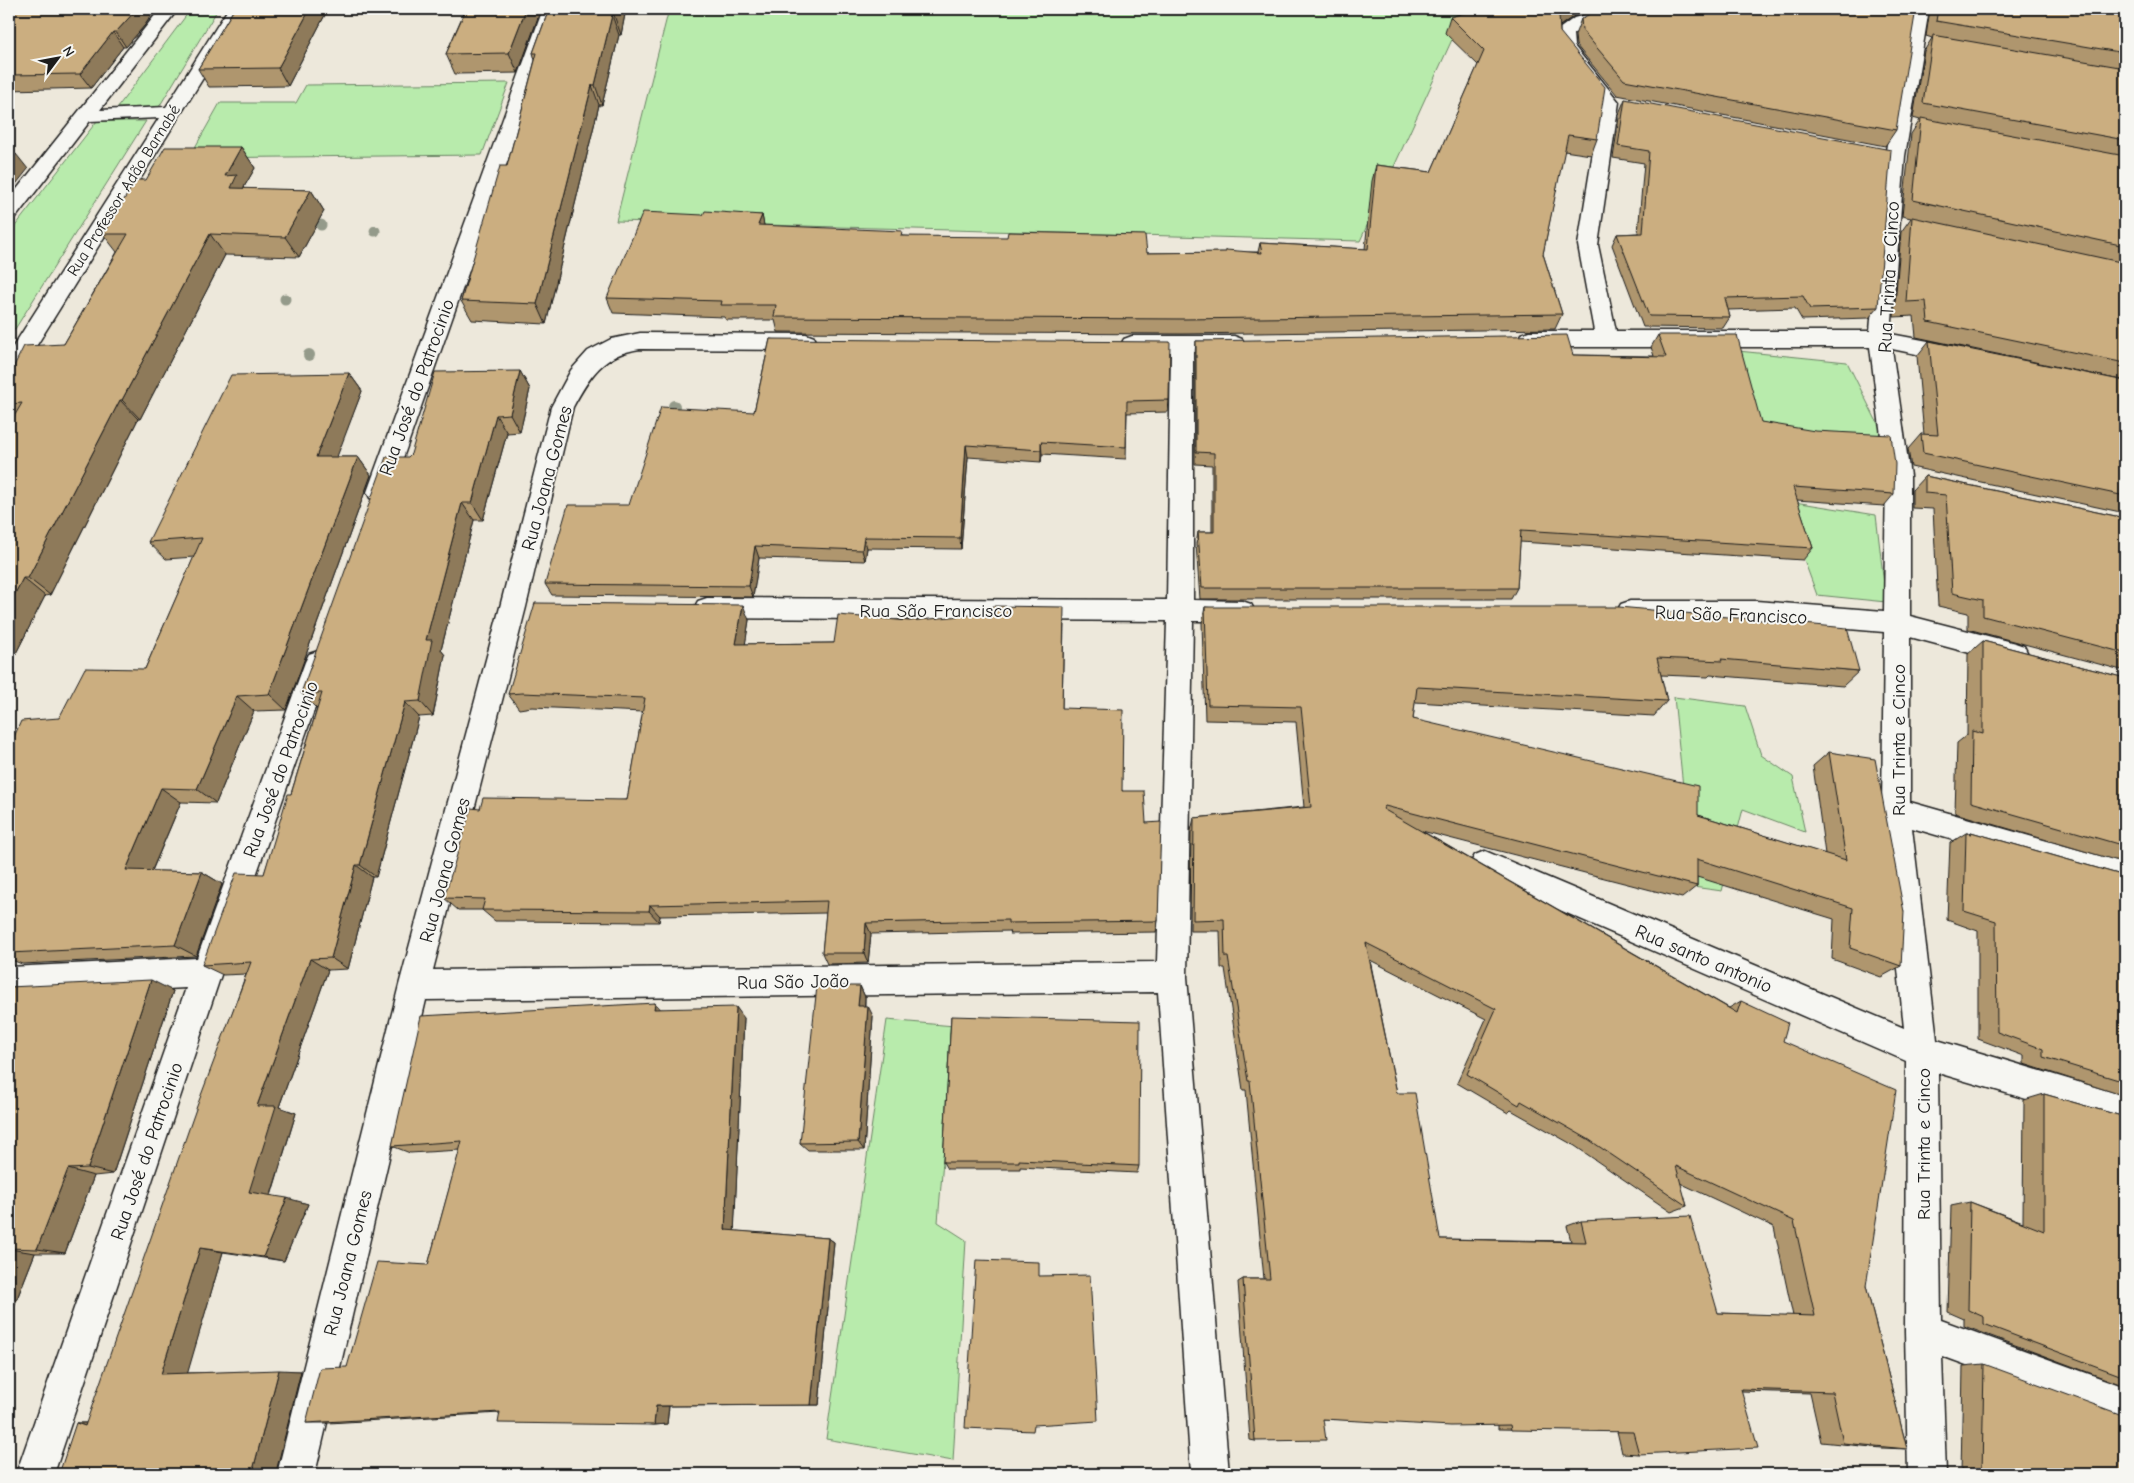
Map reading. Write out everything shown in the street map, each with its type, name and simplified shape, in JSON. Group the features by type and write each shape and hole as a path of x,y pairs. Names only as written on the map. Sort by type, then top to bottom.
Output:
{"street":[{"path":"9,212 170,9"},
{"name":"Rua Professor Adão Barnabé","path":"9,371 18,339 172,112 237,9"},
{"name":"Rua José do Patrocinio","path":"371,514 552,9"},
{"path":"1606,337 1588,245 1618,104 1565,47 1564,32 1580,22 1625,9"},
{"name":"Rua Trinta e Cinco","path":"1920,9 1925,44 1908,126 1885,154 1899,223 1880,339 1908,478 1898,623 1896,810 1922,1052 1923,1331 1927,1474"},
{"path":"86,116 172,112"},
{"path":"1507,339 1606,337 1880,339 1978,359"},
{"name":"Rua Joana Gomes","path":"296,1474 414,985 523,607 562,407 579,376 596,357 619,344 640,341 827,342"},
{"path":"1113,344 1251,343"},
{"path":"1182,344 1180,611 1172,977 1210,1474"},
{"name":"Rua São Francisco","path":"682,608 1269,611"},
{"name":"Rua São Francisco","path":"1607,611 1756,611 1898,623 2040,660"},
{"name":"Rua José do Patrocinio","path":"35,1474 207,972 328,635"},
{"path":"1896,810 2125,876"},
{"name":"Rua santo antonio","path":"1485,864 1922,1052 2125,1112"},
{"path":"9,982 207,972"},
{"name":"Rua São João","path":"414,985 1172,977"},
{"path":"1923,1331 2125,1405"}],"green space":[{"path":"191,9 218,9 159,107 117,108"},
{"path":"669,9 1466,9 1360,241 616,221"},
{"path":"509,83 482,155 189,158 220,103 296,103 306,85"},
{"path":"97,121 146,121 15,329 9,328 9,234"},
{"path":"1728,350 1847,362 1888,444 1755,441"},
{"path":"1782,500 1876,515 1886,602 1817,595"},
{"path":"1674,697 1745,706 1761,755 1793,777 1805,832 1743,809 1722,891 1693,887"},
{"path":"887,1020 954,1026 938,1222 966,1240 953,1461 826,1439"}],"building":[{"path":"9,9 137,9 116,32 113,32 80,74 9,75"},
{"path":"234,9 310,9 278,68 198,69"},
{"path":"466,9 526,9 509,53 446,54"},
{"path":"549,9 615,9 595,85 592,85 537,304 461,301 500,166 507,166 537,53 533,53"},
{"path":"1478,9 1568,9 1559,15 1560,32 1605,87 1597,139 1568,135 1543,254 1562,314 1184,319 774,317 776,305 721,305 722,301 607,298 643,212 703,215 705,211 762,215 758,225 902,231 901,236 1007,237 1008,232 1145,235 1147,253 1226,252 1226,250 1262,253 1260,243 1368,249 1376,165 1431,172 1484,51 1450,17"},
{"path":"1604,9 1916,9 1896,130 1624,80 1582,30 1581,19 1593,12"},
{"path":"1938,9 2125,9 2125,53 1936,21"},
{"path":"1933,35 2125,68 2125,140 1923,103"},
{"path":"1625,99 1891,150 1878,307 1810,309 1803,296 1725,298 1730,317 1649,316 1617,234 1643,233 1649,151 1618,146"},
{"path":"1921,118 2125,156 2125,246 1913,200"},
{"path":"165,147 241,147 225,176 237,175 231,188 311,190 285,237 210,234 122,400 120,400 28,578 23,578 9,605 9,425 22,403 9,404 9,376 24,346 64,344 128,234 103,234 136,180 146,180"},
{"path":"9,154 16,154 9,164"},
{"path":"1912,217 2125,263 2125,363 1928,322 1926,301 1906,302"},
{"path":"1567,335 1573,355 1666,357 1658,335 1737,335 1761,422 1815,431 1891,435 1895,464 1894,494 1793,487 1813,548 1521,530 1517,588 1202,588 1198,532 1214,532 1214,453 1196,452 1196,341"},
{"path":"770,339 1170,342 1169,400 1127,401 1126,447 1041,442 1041,450 966,445 960,538 864,537 862,550 755,546 749,586 545,584 568,505 629,505 661,407 754,412"},
{"path":"1929,341 2125,381 2125,496 1923,453 1921,434 1938,435"},
{"path":"520,371 510,414 496,415 472,503 462,503 426,640 432,640 420,701 405,702 360,865 356,865 331,958 310,959 257,1106 276,1106 249,1192 287,1198 263,1257 200,1248 161,1374 279,1370 252,1474 59,1474 76,1423 85,1426 197,1106 251,962 202,965 236,873 264,874 288,794 291,794 322,693 301,693 386,457 408,457 411,454 435,372"},
{"path":"349,373 316,457 358,457 269,694 237,696 197,789 161,788 126,870 202,872 175,945 9,953 9,748 21,721 59,718 85,668 145,669 202,538 148,542 231,375"},
{"path":"1925,476 2125,518 2125,653 1983,616 1983,600 1952,593 1946,495 1925,493"},
{"path":"535,603 743,605 736,644 834,643 838,615 909,621 992,613 992,606 1064,607 1062,708 1123,710 1122,791 1144,791 1146,823 1161,822 1158,921 1008,923 1008,920 866,923 864,953 822,953 827,901 650,905 649,911 482,910 485,899 444,898 471,808 480,809 483,798 627,800 645,698 508,694"},
{"path":"1205,607 1619,607 1847,628 1859,671 1721,659 1722,661 1657,658 1667,701 1417,687 1413,719 1698,786 1698,815 1846,860 1829,752 1875,759 1904,912 1901,966 1850,948 1853,908 1697,859 1697,886 1385,806 1383,809 1737,1013 1741,1001 1788,1023 1783,1041 1896,1090 1866,1286 1907,1449 1843,1443 1832,1392 1741,1389 1758,1448 1639,1454 1633,1432 1511,1430 1510,1425 1451,1426 1323,1419 1326,1440 1255,1441 1243,1279 1270,1279 1250,1081 1248,1081 1228,957 1225,957 1224,919 1193,920 1194,818 1311,807 1301,707 1208,705","holes":["1366,943 1496,1009 1467,1074 1519,1105 1521,1101 1588,1139 1687,1206 1676,1166 1794,1221 1815,1316 1718,1313 1690,1216 1581,1221 1586,1242 1440,1239 1415,1093 1397,1093"]},
{"path":"1983,641 2125,678 2125,846 1971,802 1972,731 1983,734"},
{"path":"1971,832 2125,876 2125,1082 2043,1057 2043,1049 1997,1032 1996,921 1964,911 1966,833 1971,834"},
{"path":"151,980 88,1168 68,1169 37,1249 9,1248 9,987"},
{"path":"817,986 860,986 858,1006 868,1006 858,1142 800,1143"},
{"path":"655,1003 654,1009 736,1007 725,1230 828,1238 811,1405 656,1406 654,1425 498,1423 500,1412 306,1423 320,1368 347,1367 377,1262 428,1265 462,1141 392,1146 421,1016"},
{"path":"951,1016 1140,1021 1139,1166 1019,1160 1019,1162 943,1162"},
{"path":"2044,1094 2125,1117 2125,1377 1984,1324 1984,1317 1968,1310 1970,1202 2044,1231"},
{"path":"976,1260 1039,1262 1039,1276 1090,1275 1098,1421 1034,1425 1033,1431 965,1428"},
{"path":"1984,1364 2125,1416 2125,1474 1982,1474"}]}
